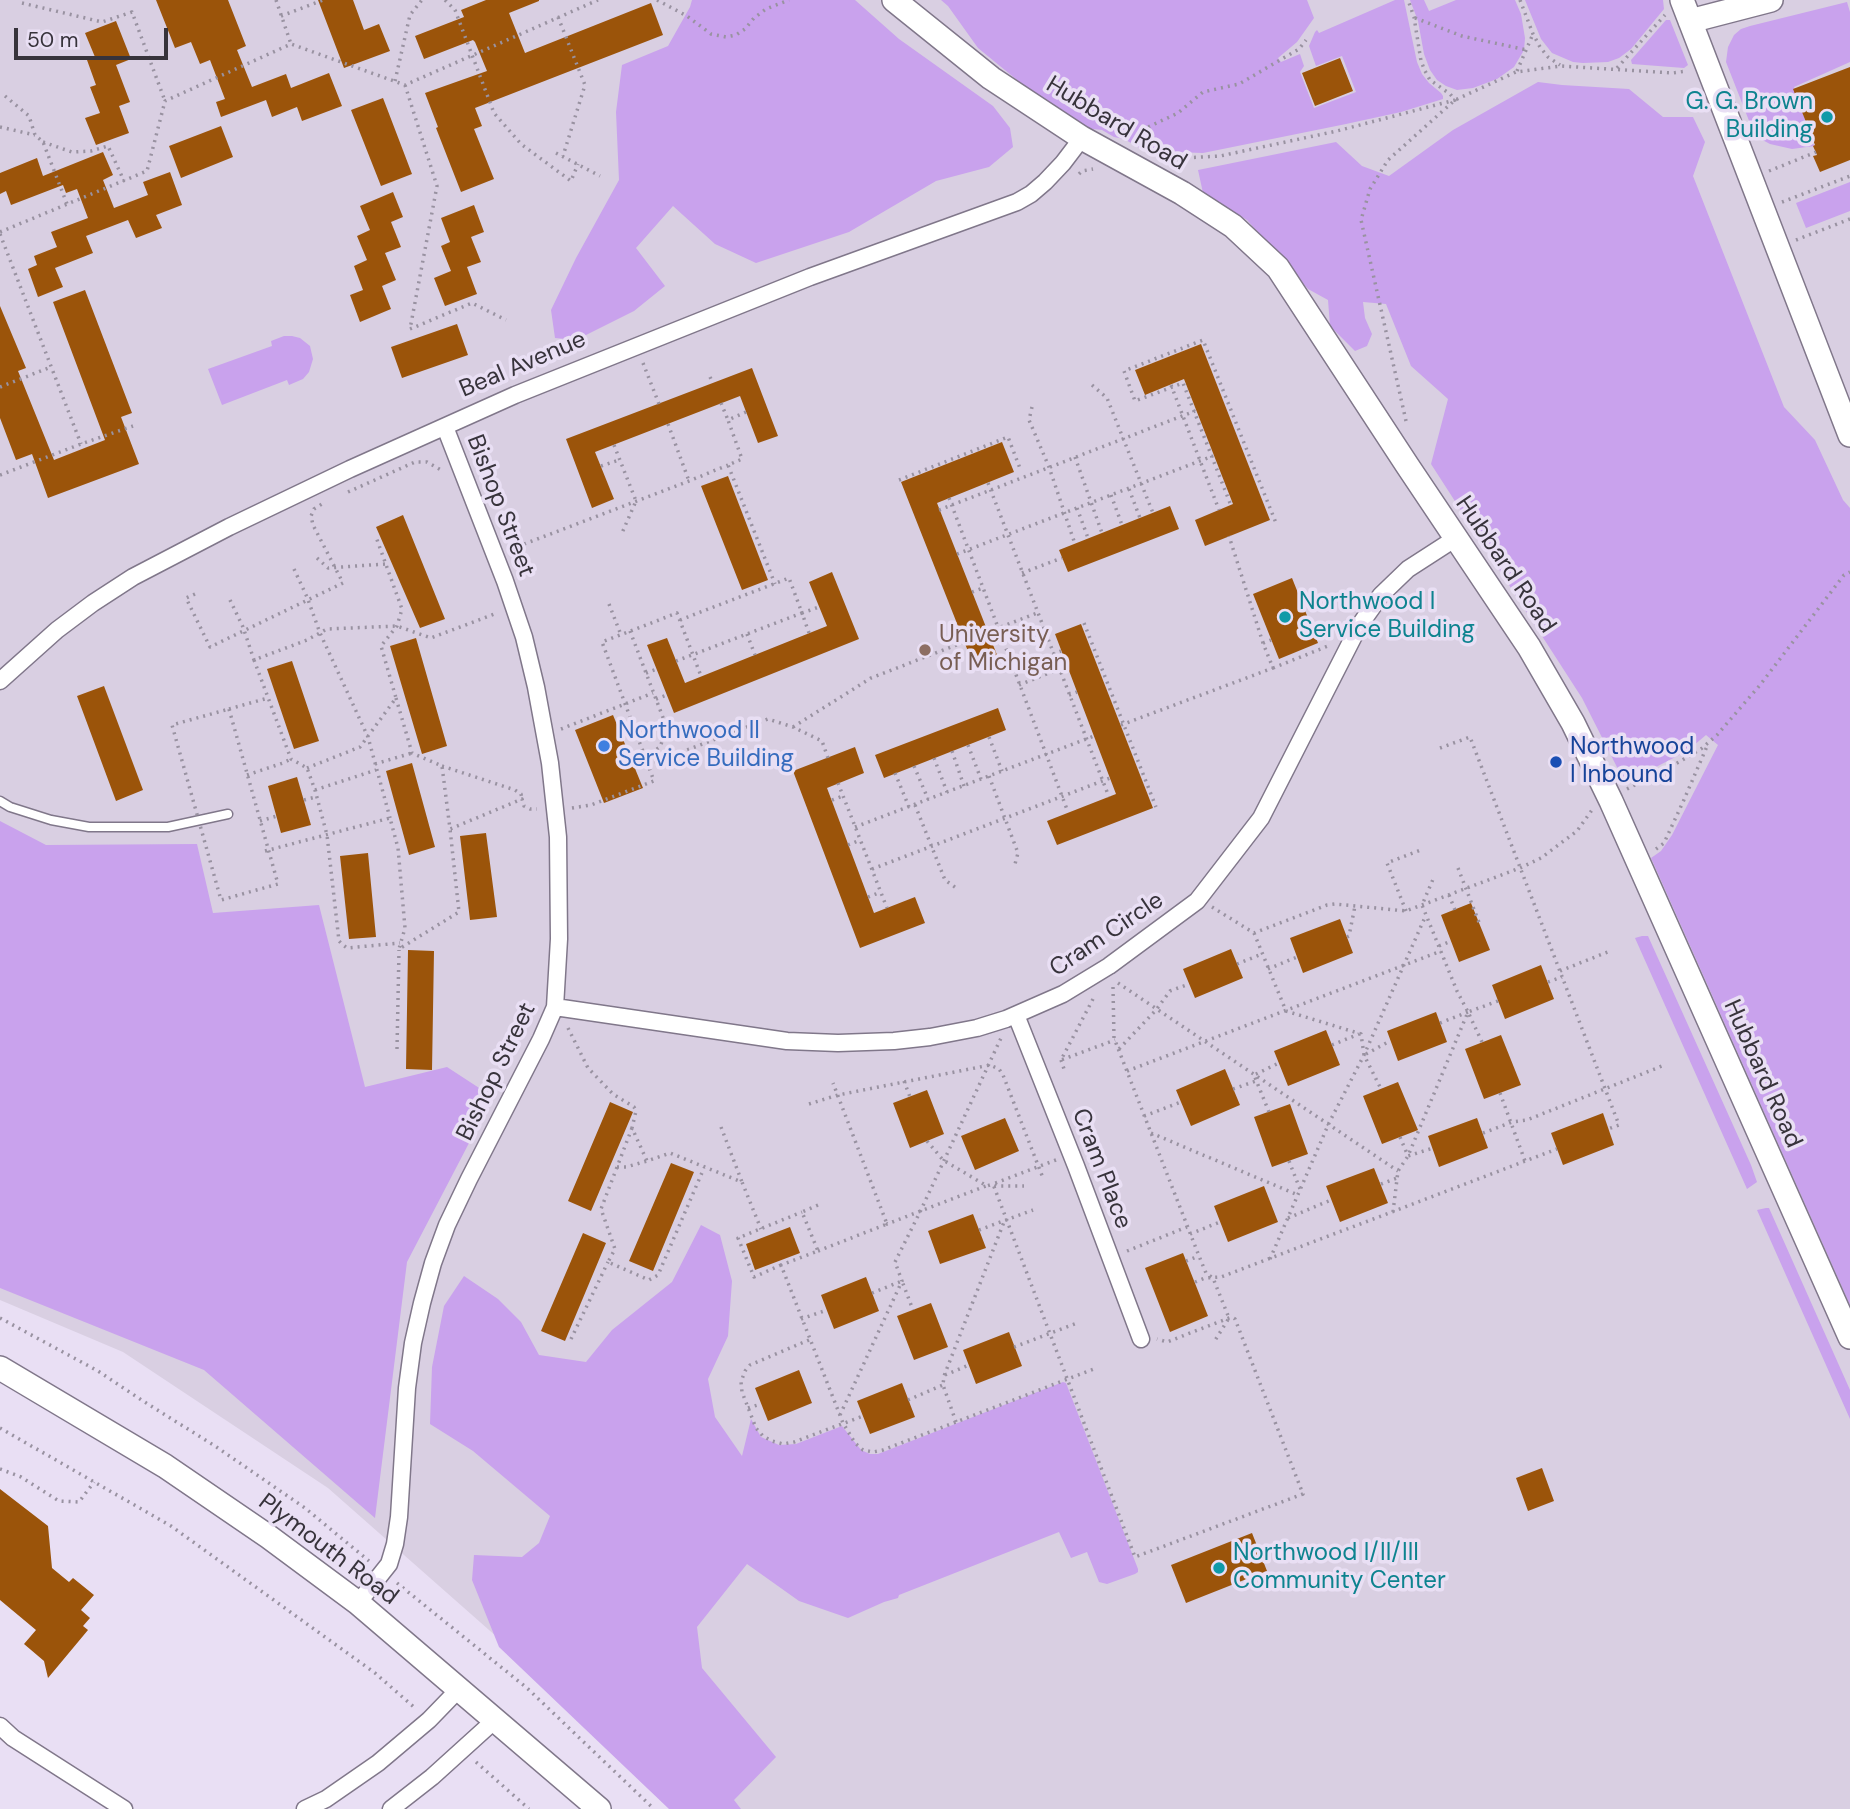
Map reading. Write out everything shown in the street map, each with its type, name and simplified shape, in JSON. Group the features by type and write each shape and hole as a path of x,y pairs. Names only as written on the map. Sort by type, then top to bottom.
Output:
{"street":[{"name":"Hubbard Road","path":"894,0 992,78 1082,138 1182,193 1233,226 1278,268 1529,647 1573,723 1611,801 1850,1337"},
{"path":"1771,0 1681,10 1850,435"},
{"name":"Beal Avenue","path":"0,681 57,630 93,603 133,578 254,515 515,395 810,277 1017,202 1045,182 1082,138"},
{"name":"Bishop Street","path":"358,1603 389,1564 399,1517 407,1388 422,1303 433,1263 453,1214 555,1007 559,939 558,837 550,763 536,687 524,637 505,581 445,427"},
{"name":"Cram Circle","path":"555,1007 787,1041 838,1043 894,1041 976,1028 1011,1017 1063,994 1110,966 1197,901 1261,818 1359,626 1381,595 1408,569 1456,538"},
{"name":"Cram Place","path":"1011,1017 1147,1336"},
{"name":"Plymouth Road","path":"0,1368 165,1466 269,1536 358,1603 599,1809"},
{"path":"305,1809 330,1804 429,1720 459,1689"},
{"path":"391,1809 432,1777 495,1720"},
{"path":"0,1726 13,1738 124,1809"}],"lane":[{"path":"0,801 10,807 51,820 89,827 168,827 228,814"}],"path":[{"path":"276,0 291,44"},
{"path":"281,16 323,0"},
{"path":"396,81 410,15 421,0"},
{"path":"445,0 455,10 494,113 521,144 571,181 578,164"},
{"path":"405,85 598,0"},
{"path":"657,0 687,16 711,34 726,37 745,29 766,9 789,0"},
{"path":"1408,0 1425,71 1430,80 1455,100"},
{"path":"1520,0 1532,34 1548,57 1561,66"},
{"path":"22,3 102,22 132,12 165,101 148,171 0,233 81,444"},
{"path":"1617,68 1681,10"},
{"path":"558,17 585,85 563,156"},
{"path":"1414,17 1462,36 1527,50"},
{"path":"1516,72 1532,34"},
{"path":"1129,149 1146,128 1178,113 1203,92 1239,84 1299,49 1306,40"},
{"path":"165,101 291,44 405,85 438,186 410,329 472,303 506,320"},
{"path":"1159,159 1220,156 1337,131 1455,100 1516,72 1561,66 1673,73 1692,70"},
{"path":"5,96 29,116 35,135"},
{"path":"1407,429 1361,220 1370,189 1388,160 1455,100"},
{"path":"0,127 35,135 43,142 72,152 91,151 108,146 124,181"},
{"path":"43,142 67,204"},
{"path":"1763,173 1815,152"},
{"path":"556,153 600,176"},
{"path":"1076,177 1082,170 1093,169"},
{"path":"1776,205 1850,176"},
{"path":"1791,242 1850,219"},
{"path":"1230,503 1183,383 1135,401 1124,371 1203,340 1224,399 1276,523"},
{"path":"643,363 659,404"},
{"path":"0,387 51,367"},
{"path":"710,377 713,383"},
{"path":"1092,385 1107,398 1153,513"},
{"path":"1172,386 1219,510"},
{"path":"512,557 509,550 742,458 721,403"},
{"path":"1032,407 1029,420 1049,467 1075,544"},
{"path":"939,510 1195,411"},
{"path":"728,420 746,412"},
{"path":"668,424 689,481"},
{"path":"475,462 477,444 487,429 496,425"},
{"path":"0,475 133,426"},
{"path":"899,480 1008,437 1021,471"},
{"path":"614,445 636,501 622,533"},
{"path":"957,554 1213,456"},
{"path":"1075,457 1102,533"},
{"path":"601,466 619,460"},
{"path":"346,493 415,462 438,466 445,473"},
{"path":"728,465 775,584"},
{"path":"988,483 1109,797"},
{"path":"1129,488 1140,519"},
{"path":"1111,495 1122,525"},
{"path":"949,498 1068,812"},
{"path":"305,513 323,504"},
{"path":"1077,508 1088,538"},
{"path":"195,594 186,598 210,647 343,583 313,525 314,509"},
{"path":"1229,536 1273,668"},
{"path":"376,537 402,609 397,625 381,646 412,753"},
{"path":"317,558 328,568 385,564"},
{"path":"1022,573 1062,558"},
{"path":"294,569 368,737 398,848 405,928 399,949 397,1049"},
{"path":"1626,794 1628,788 1679,762 1717,735 1760,685 1844,575 1850,572"},
{"path":"680,620 789,578 809,633"},
{"path":"972,592 983,588"},
{"path":"230,600 291,759 307,768 315,790 327,835 339,940 347,947 400,943"},
{"path":"609,604 621,635"},
{"path":"676,661 819,607"},
{"path":"254,660 307,640 327,629 397,625 431,638 499,612"},
{"path":"569,808 591,805 654,781 602,642 677,613 701,676"},
{"path":"988,632 1037,613"},
{"path":"1084,623 1156,807"},
{"path":"630,631 667,728 660,747 632,762"},
{"path":"747,634 755,655"},
{"path":"1263,643 1271,640"},
{"path":"793,727 871,678 964,642"},
{"path":"1122,725 1327,647"},
{"path":"1053,654 1061,651"},
{"path":"646,673 657,669"},
{"path":"1019,685 1059,669"},
{"path":"1069,695 1077,692"},
{"path":"561,729 653,693"},
{"path":"656,699 667,695"},
{"path":"229,709 268,698"},
{"path":"307,768 360,747 396,698"},
{"path":"648,765 768,719 822,741 828,758"},
{"path":"855,827 1094,736"},
{"path":"989,737 1002,771"},
{"path":"1440,748 1470,737 1619,1125 1608,1129"},
{"path":"1648,855 1664,843 1708,743"},
{"path":"968,745 981,779"},
{"path":"952,751 964,786"},
{"path":"315,790 412,753 515,790 520,794 524,806 530,809 546,809"},
{"path":"934,758 947,792"},
{"path":"247,775 291,759"},
{"path":"399,949 459,912 442,766"},
{"path":"914,766 928,799"},
{"path":"895,773 909,807"},
{"path":"989,776 1018,853 1015,864"},
{"path":"872,870 1110,778"},
{"path":"838,783 887,908"},
{"path":"832,800 843,796"},
{"path":"304,800 316,797"},
{"path":"450,829 522,799"},
{"path":"915,805 945,880 959,890"},
{"path":"1254,933 1327,905 1406,911 1520,868 1559,846 1577,831 1590,811 1596,807"},
{"path":"260,821 277,816"},
{"path":"265,851 390,818"},
{"path":"848,845 860,840"},
{"path":"1406,911 1387,863 1423,849"},
{"path":"1458,868 1480,925"},
{"path":"1434,877 1422,905 1457,991 1482,1042"},
{"path":"868,897 881,892"},
{"path":"1449,895 1455,910"},
{"path":"1197,901 1214,908 1254,933 1286,1011 1361,1034"},
{"path":"1347,937 1355,906"},
{"path":"1270,1259 1329,1123 1364,1055 1426,915"},
{"path":"1127,1072 1403,966 1451,941"},
{"path":"1559,971 1610,951"},
{"path":"1237,964 1262,954"},
{"path":"1268,969 1297,957"},
{"path":"1548,982 1562,977"},
{"path":"1118,984 1398,1171"},
{"path":"1119,1049 1170,991 1189,984"},
{"path":"1113,987 1115,1040 1206,1275 1213,1278 1221,1278 1557,1149"},
{"path":"1060,1060 1093,999"},
{"path":"1440,1023 1498,1001"},
{"path":"1393,1212 1398,1171 1408,1156 1468,1012"},
{"path":"913,1310 895,1262 1011,1017"},
{"path":"567,1025 588,1068 613,1094 636,1111 601,1209 615,1249 571,1339"},
{"path":"1361,1034 1364,1055 1381,1089"},
{"path":"1332,1045 1361,1034"},
{"path":"1060,1060 1115,1040"},
{"path":"1364,1055 1390,1041"},
{"path":"1060,1060 1064,1069"},
{"path":"1254,1075 1279,1063"},
{"path":"809,1104 838,1094 990,1065 999,1069 1003,1075 1043,1178"},
{"path":"1483,1132 1527,1120 1662,1066"},
{"path":"1254,1075 1269,1112"},
{"path":"904,1081 910,1097"},
{"path":"1233,1089 1256,1081"},
{"path":"833,1083 886,1223"},
{"path":"1500,1093 1525,1161"},
{"path":"1144,1116 1181,1101"},
{"path":"720,1127 761,1230"},
{"path":"632,1128 648,1161"},
{"path":"1151,1133 1298,1195"},
{"path":"1400,1138 1408,1156"},
{"path":"927,1141 943,1160 987,1186"},
{"path":"1408,1156 1433,1148"},
{"path":"617,1167 626,1167 670,1153 742,1182"},
{"path":"818,1205 738,1238 754,1277 886,1223 1054,1160"},
{"path":"1289,1161 1300,1189"},
{"path":"608,1262 649,1280 658,1275 704,1168"},
{"path":"1381,1184 1397,1178"},
{"path":"993,1184 1135,1557 1303,1494 1235,1319 1228,1318 1167,1342 1147,1336"},
{"path":"993,1184 1024,1186"},
{"path":"1287,1218 1331,1200"},
{"path":"979,1230 1033,1210"},
{"path":"802,1212 818,1251"},
{"path":"956,1422 943,1385 944,1376 1005,1221"},
{"path":"1190,1234 1220,1222"},
{"path":"1125,1256 1133,1247 1187,1227"},
{"path":"1186,1261 1199,1256"},
{"path":"781,1265 843,1423 855,1443 863,1450 883,1450 1094,1369"},
{"path":"1195,1282 1206,1275"},
{"path":"1213,1278 1228,1318"},
{"path":"1215,1284 1221,1278"},
{"path":"872,1293 902,1280"},
{"path":"840,1415 902,1280"},
{"path":"801,1319 827,1311"},
{"path":"0,1318 98,1371 215,1446 304,1508 527,1688 654,1809"},
{"path":"1214,1342 1228,1318"},
{"path":"1014,1347 1076,1323"},
{"path":"810,1340 750,1365 745,1371 741,1382 742,1392 756,1428 763,1436 783,1444 863,1416"},
{"path":"944,1376 969,1365"},
{"path":"908,1400 943,1385"},
{"path":"748,1408 761,1404"},
{"path":"0,1428 171,1526 375,1673 429,1720"},
{"path":"0,1469 21,1477 59,1501 79,1502 94,1482"},
{"path":"462,1750 529,1809"}],"shaded area":[{"name":"University of Michigan","path":"0,0 1850,0 1850,1809 692,1809 328,1488 123,1352 0,1300"},
{"path":"692,0 855,0 899,39 993,106 1010,128 1013,147 989,167 936,181 849,232 756,263 715,244 673,206 636,248 665,286 634,311 576,340 555,338 551,310 619,180 616,112 622,65 668,46"},
{"path":"941,0 1307,0 1314,18 1297,42 1278,58 1281,62 1300,54 1304,66 1300,72 1314,108 1356,92 1342,56 1316,66 1309,46 1315,32 1317,30 1319,33 1395,0 1404,0 1417,62 1422,74 1441,93 1443,99 1401,112 1203,153 1145,151 1102,130 1084,128 1055,111 978,48"},
{"path":"1410,0 1424,0 1429,11 1456,0 1515,0 1521,14 1524,50 1514,67 1497,79 1473,88 1457,90 1446,86 1437,80 1430,70"},
{"path":"1525,0 1663,0 1664,9 1631,49 1619,58 1608,62 1583,63 1573,62 1552,53 1541,39"},
{"path":"1847,2 1850,12 1850,62 1794,87 1814,146 1792,149 1770,144 1755,136 1726,62 1728,47 1734,35 1750,26"},
{"path":"1666,20 1670,20 1688,65 1684,68 1632,64 1631,60"},
{"path":"1538,82 1629,89 1663,117 1693,117 1705,142 1693,176 1784,407 1815,440 1843,500 1850,508 1850,1305 1651,858 1661,851 1672,835 1718,745 1706,735 1687,751 1625,783 1582,698 1431,464 1448,399 1411,366 1386,304 1363,302 1365,318 1372,334 1367,346 1355,351 1330,326 1328,300 1308,289 1247,220 1203,193 1198,170 1336,142 1362,166 1389,176 1453,130"},
{"path":"1850,182 1850,211 1806,228 1796,203"},
{"path":"284,336 300,338 310,346 313,359 309,372 303,379 289,385 287,380 222,405 208,369 272,346 271,341"},
{"path":"0,821 46,845 197,844 213,913 319,905 365,1087 447,1067 493,1097 407,1262 375,1518 204,1370 0,1288"},
{"path":"1648,936 1751,1165 1757,1182 1747,1189 1635,938"},
{"path":"1769,1208 1850,1390 1850,1419 1757,1210"},
{"path":"701,1225 720,1235 732,1281 728,1336 708,1379 715,1417 742,1456 751,1419 761,1437 779,1445 796,1444 842,1426 861,1450 878,1454 1063,1382 1066,1383 1138,1569 1135,1574 1107,1584 1099,1582 1087,1552 1071,1558 1059,1532 848,1618 799,1601 747,1564 697,1627 702,1668 776,1757 734,1800 741,1809 669,1809 499,1647 472,1580 474,1555 522,1557 539,1543 550,1516 473,1451 430,1424 432,1367 444,1306 464,1276 498,1299 521,1322 539,1355 586,1362 612,1330 672,1282"}],"building":[{"path":"156,0 228,0 246,46 237,50 252,87 286,74 291,88 329,73 342,106 302,121 297,107 272,117 266,100 221,117 216,102 225,99 210,60 200,64 191,42 175,48"},
{"path":"318,0 353,0 364,30 379,24 390,51 344,68"},
{"path":"486,0 539,0 509,13 525,53 651,3 663,35 475,108 482,126 474,129 494,179 461,192 425,93 487,71 473,40 424,59 415,36 464,17 461,10"},
{"path":"116,21 131,59 116,65 130,102 119,106 129,133 96,145 85,118 100,113 90,87 96,85 87,60 95,57 85,33"},
{"path":"1340,58 1353,91 1315,106 1302,73"},
{"name":"G. G. Brown Building","path":"1850,67 1850,160 1820,172 1813,156 1817,155 1813,146 1815,145 1793,89"},
{"path":"383,98 412,174 381,186 351,110"},
{"path":"221,126 233,157 181,178 169,146"},
{"path":"103,152 113,175 103,180 114,208 148,195 143,182 170,172 182,205 156,215 162,228 136,238 128,220 86,236 93,253 55,268 63,287 38,297 28,269 37,265 34,256 57,247 51,232 88,218 77,189 66,193 63,185 11,205 6,191 0,194 0,173 37,158 43,176"},
{"path":"393,192 403,217 391,222 401,247 385,253 396,280 382,286 391,309 360,322 350,295 363,290 354,266 367,260 357,236 370,230 360,206"},
{"path":"474,205 484,232 471,237 481,262 467,267 477,294 445,306 434,278 451,271 441,246 450,242 441,218"},
{"path":"85,290 132,413 121,417 139,464 48,498 32,454 16,460 0,418 0,306 26,368 18,371 54,460 105,440 53,302"},
{"path":"457,324 468,355 402,378 391,347"},
{"path":"1201,344 1270,520 1205,546 1195,520 1233,504 1184,379 1145,395 1135,370"},
{"path":"752,368 778,436 758,443 740,396 595,452 614,499 592,508 566,439"},
{"path":"1002,442 1014,472 937,503 999,660 975,669 901,482"},
{"path":"728,476 768,580 742,590 701,486"},
{"path":"1170,506 1179,529 1068,572 1059,550"},
{"path":"403,515 445,619 420,628 376,527"},
{"path":"832,572 859,639 674,713 647,645 667,638 685,683 827,626 809,582"},
{"name":"Northwood I Service Building","path":"1292,578 1318,643 1279,659 1253,594"},
{"path":"1081,624 1153,808 1057,845 1047,821 1116,794 1055,634"},
{"path":"416,638 447,746 422,754 390,646"},
{"path":"292,661 319,741 294,749 267,669"},
{"path":"104,686 143,790 116,801 77,696"},
{"path":"998,708 1006,730 884,778 875,755"},
{"name":"Northwood II Service Building","path":"613,715 643,788 604,803 575,730"},
{"path":"855,747 864,773 827,788 874,913 915,897 925,923 860,948 793,771"},
{"path":"412,763 435,847 409,855 386,771"},
{"path":"297,777 311,825 281,833 268,786"},
{"path":"486,833 497,917 470,920 460,836"},
{"path":"368,853 376,937 349,939 340,856"},
{"path":"1471,903 1490,950 1459,962 1441,915"},
{"path":"1340,919 1353,953 1303,973 1290,938"},
{"path":"1231,949 1243,978 1195,998 1183,969"},
{"path":"408,950 434,951 432,1070 406,1069"},
{"path":"1541,965 1554,999 1505,1019 1492,985"},
{"path":"1436,1012 1447,1042 1398,1061 1387,1031"},
{"path":"1326,1030 1340,1065 1288,1086 1274,1051"},
{"path":"1501,1035 1521,1085 1484,1099 1465,1049"},
{"path":"1225,1069 1240,1105 1191,1126 1176,1090"},
{"path":"1398,1082 1418,1130 1382,1144 1363,1096"},
{"path":"927,1090 944,1134 910,1148 893,1103"},
{"path":"610,1102 633,1112 591,1211 568,1201"},
{"path":"1290,1104 1308,1154 1272,1167 1254,1117"},
{"path":"1603,1113 1614,1145 1563,1165 1551,1133"},
{"path":"1005,1118 1019,1151 975,1170 961,1136"},
{"path":"1477,1118 1488,1148 1439,1167 1428,1136"},
{"path":"671,1163 694,1172 653,1271 629,1261"},
{"path":"1374,1168 1388,1203 1340,1222 1326,1186"},
{"path":"1264,1186 1278,1222 1228,1242 1214,1206"},
{"path":"973,1214 986,1248 940,1264 928,1231"},
{"path":"790,1227 800,1253 755,1270 746,1244"},
{"path":"583,1233 606,1243 565,1341 541,1331"},
{"path":"1183,1253 1208,1316 1170,1332 1145,1268"},
{"path":"866,1277 879,1311 834,1329 821,1295"},
{"path":"931,1303 948,1347 914,1360 897,1316"},
{"path":"1009,1332 1022,1366 976,1384 963,1350"},
{"path":"799,1370 812,1403 768,1421 755,1388"},
{"path":"902,1383 915,1417 870,1434 857,1401"},
{"path":"1542,1468 1554,1501 1528,1511 1516,1478"},
{"path":"0,1489 48,1526 52,1568 69,1582 73,1578 94,1595 81,1610 90,1618 83,1626 88,1630 48,1678 44,1661 24,1644 36,1630 0,1600"},
{"name":"Northwood I/II/III Community Center","path":"1252,1533 1267,1571 1186,1603 1171,1565"}],"place":[{"name":"G. G. Brown Building","path":"1827,117"},
{"name":"Northwood I Service Building","path":"1285,617"},
{"name":"University of Michigan","path":"925,650"},
{"name":"Northwood II Service Building","path":"604,746"},
{"name":"Northwood I Inbound","path":"1556,762"},
{"name":"Northwood I/II/III Community Center","path":"1219,1568"}]}
